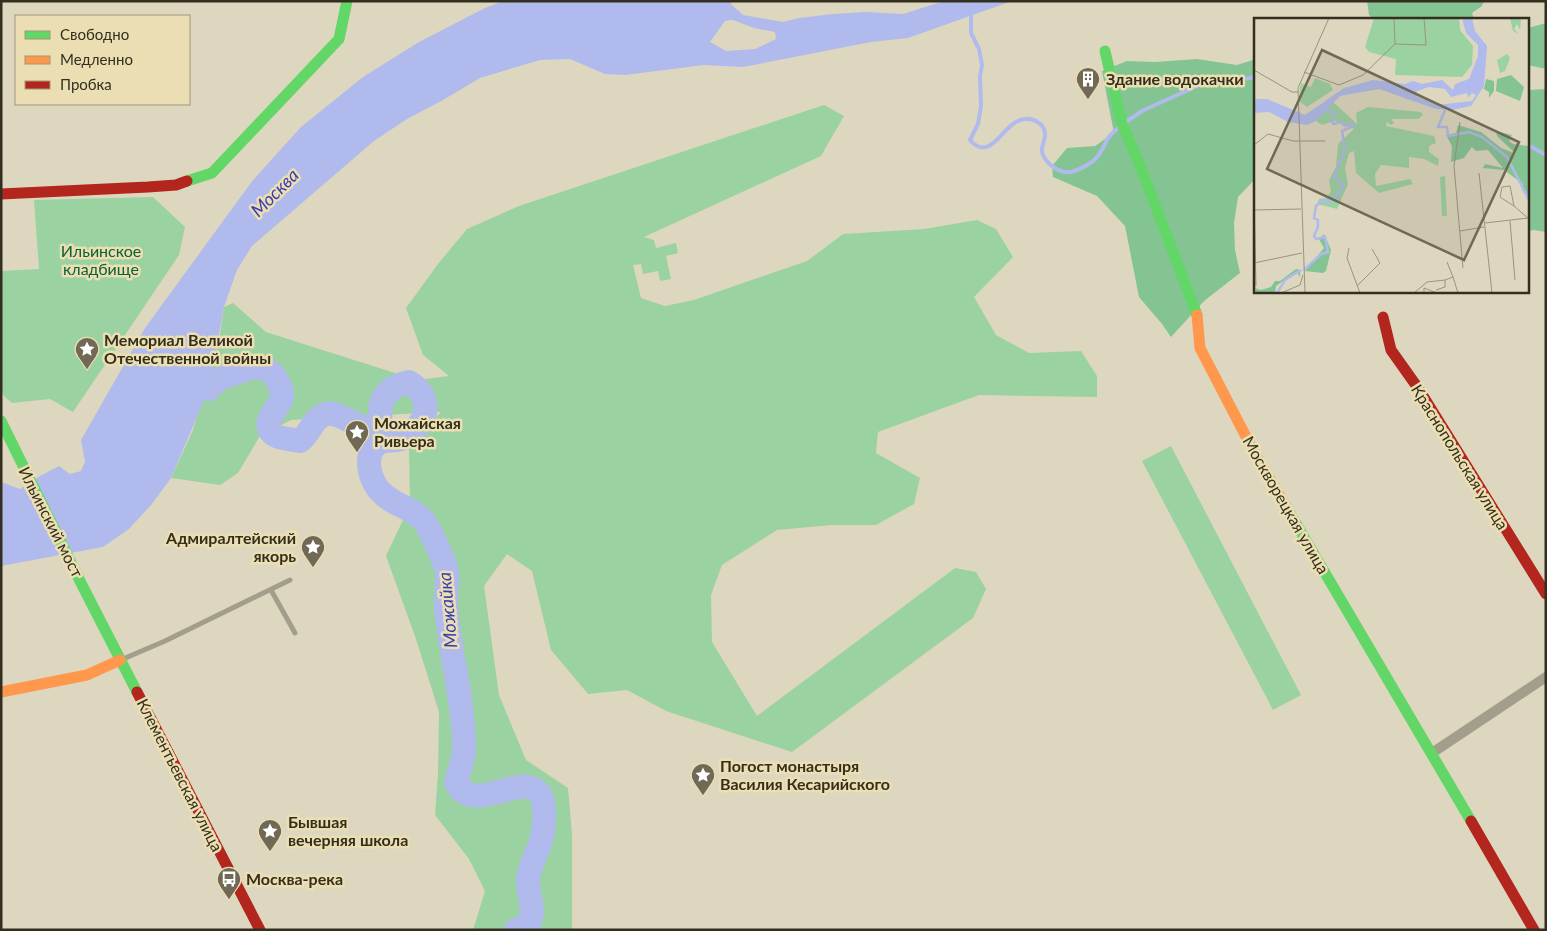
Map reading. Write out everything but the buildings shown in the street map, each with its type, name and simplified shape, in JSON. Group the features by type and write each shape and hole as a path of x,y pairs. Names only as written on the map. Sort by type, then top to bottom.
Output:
{"street":[{"path":"1,194 148,188 176,185 212,173 339,39 347,1"},
{"name":"Москворецкая улица","path":"1105,51 1122,124 1139,162 1197,315 1200,348 1255,454 1432,753 1534,930"},
{"name":"Краснопольская улица","path":"1383,317 1391,350 1418,388 1546,594"},
{"name":"Ильинский мост","path":"1,421 100,620"},
{"name":"Клементьевская улица","path":"100,620 260,930"},
{"path":"1,692 86,675 120,660"},
{"path":"1432,753 1546,677"}],"lane":[{"path":"120,660 165,642 290,580"},
{"path":"271,590 294,633"}],"green space":[{"path":"1367,1 1484,1 1482,6 1472,13 1474,18 1373,18 1369,15"},
{"path":"1546,23 1546,69 1530,65 1530,27"},
{"path":"1197,59 1237,65 1254,60 1254,180 1238,197 1234,223 1235,250 1240,273 1204,301 1171,337 1139,297 1125,226 1097,196 1053,177 1052,166 1067,148 1095,146 1114,133 1102,71 1127,61 1155,62"},
{"path":"1546,89 1546,232 1530,231 1530,90"},
{"path":"824,105 844,116 821,156 644,237 654,240 656,248 676,243 678,253 666,256 671,279 660,281 658,271 643,274 641,264 633,265 641,298 665,306 694,300 807,261 843,234 924,229 977,220 996,229 1013,257 974,297 996,335 1029,353 1081,351 1097,376 1097,397 979,395 878,432 876,453 920,478 914,504 876,525 832,525 777,530 722,565 711,595 712,642 757,716 955,568 976,572 986,589 973,618 792,752 666,711 627,690 588,694 551,650 532,571 507,554 484,586 499,695 526,760 568,788 572,834 572,930 473,930 485,891 469,859 435,815 439,712 416,639 386,556 410,505 409,445 441,412 291,420 260,436 238,473 220,485 171,478 193,430 219,341 224,307 233,303 266,332 417,380 449,376 423,355 406,308 438,264 467,229 519,206"},
{"name":"Ильинское кладбище","path":"153,197 185,227 179,255 73,412 50,399 12,403 4,396 1,389 1,271 39,269 34,200"},
{"path":"1171,446 1301,695 1273,710 1142,461"}],"water":[{"name":"Москва","path":"503,1 731,1 731,4 743,15 783,22 833,14 866,12 903,14 944,1 1012,1 908,38 871,42 743,67 704,65 625,75 605,74 570,59 540,60 480,78 407,119 374,141 252,246 237,270 224,307 209,389 171,478 152,504 129,529 103,547 1,566 1,482 20,489 59,466 70,474 81,471 85,462 81,440 145,328 253,180 301,127 363,77 419,42 485,8","holes":["733,20 754,28 775,32 776,39 755,49 726,51 710,42 725,21"]}],"waterway":[{"path":"971,16 971,33 979,49 982,65 980,76 981,106 978,124 970,140 978,146 985,147 991,145 1017,121 1032,120 1041,124 1044,130 1042,152 1046,160 1058,170 1071,172 1095,160 1109,137 1120,126"},
{"path":"1126,122 1142,111 1206,82 1254,77"},
{"path":"1530,146 1546,155"},
{"name":"Можайка","path":"178,377 209,389 222,378 250,368 256,367 267,370 275,377 282,395 268,423 269,428 277,436 300,441 321,416 333,414 365,427 371,426 380,420 381,403 390,390 409,382 420,391 425,403 424,415 421,421 411,434 398,440 384,441 377,444 372,449 370,455 370,469 374,483 383,495 413,512 424,521 446,569 446,607 462,713 464,749 456,782 463,792 473,795 485,795 521,787 531,788 542,797 544,817 542,836 530,868 528,879 532,916 527,925 516,930"}],"traffic: fast":[{"path":"187,181 212,173 339,39 347,1"},
{"path":"1105,51 1122,124 1139,163 1197,315"},
{"path":"1,421 137,692"},
{"path":"1285,505 1471,821"}],"traffic: slow":[{"path":"1197,315 1200,348 1255,454 1285,505"},
{"path":"1,692 87,675 120,660"}],"traffic: jam":[{"path":"1,194 148,187 176,185 187,181"},
{"path":"1383,317 1391,350 1418,388 1546,594"},
{"path":"137,692 260,930"},
{"path":"1471,821 1534,930"}],"place":[{"name":"Здание водокачки","path":"1088,100"},
{"name":"Мемориал Великой Отечественной войны","path":"87,370"},
{"name":"Можайская Ривьера","path":"357,453"},
{"name":"Адмиралтейский якорь","path":"313,568"},
{"name":"Погост монастыря Василия Кесарийского","path":"703,796"},
{"name":"Бывшая вечерняя школа","path":"270,852"},
{"name":"Москва-река","path":"229,900"}]}
